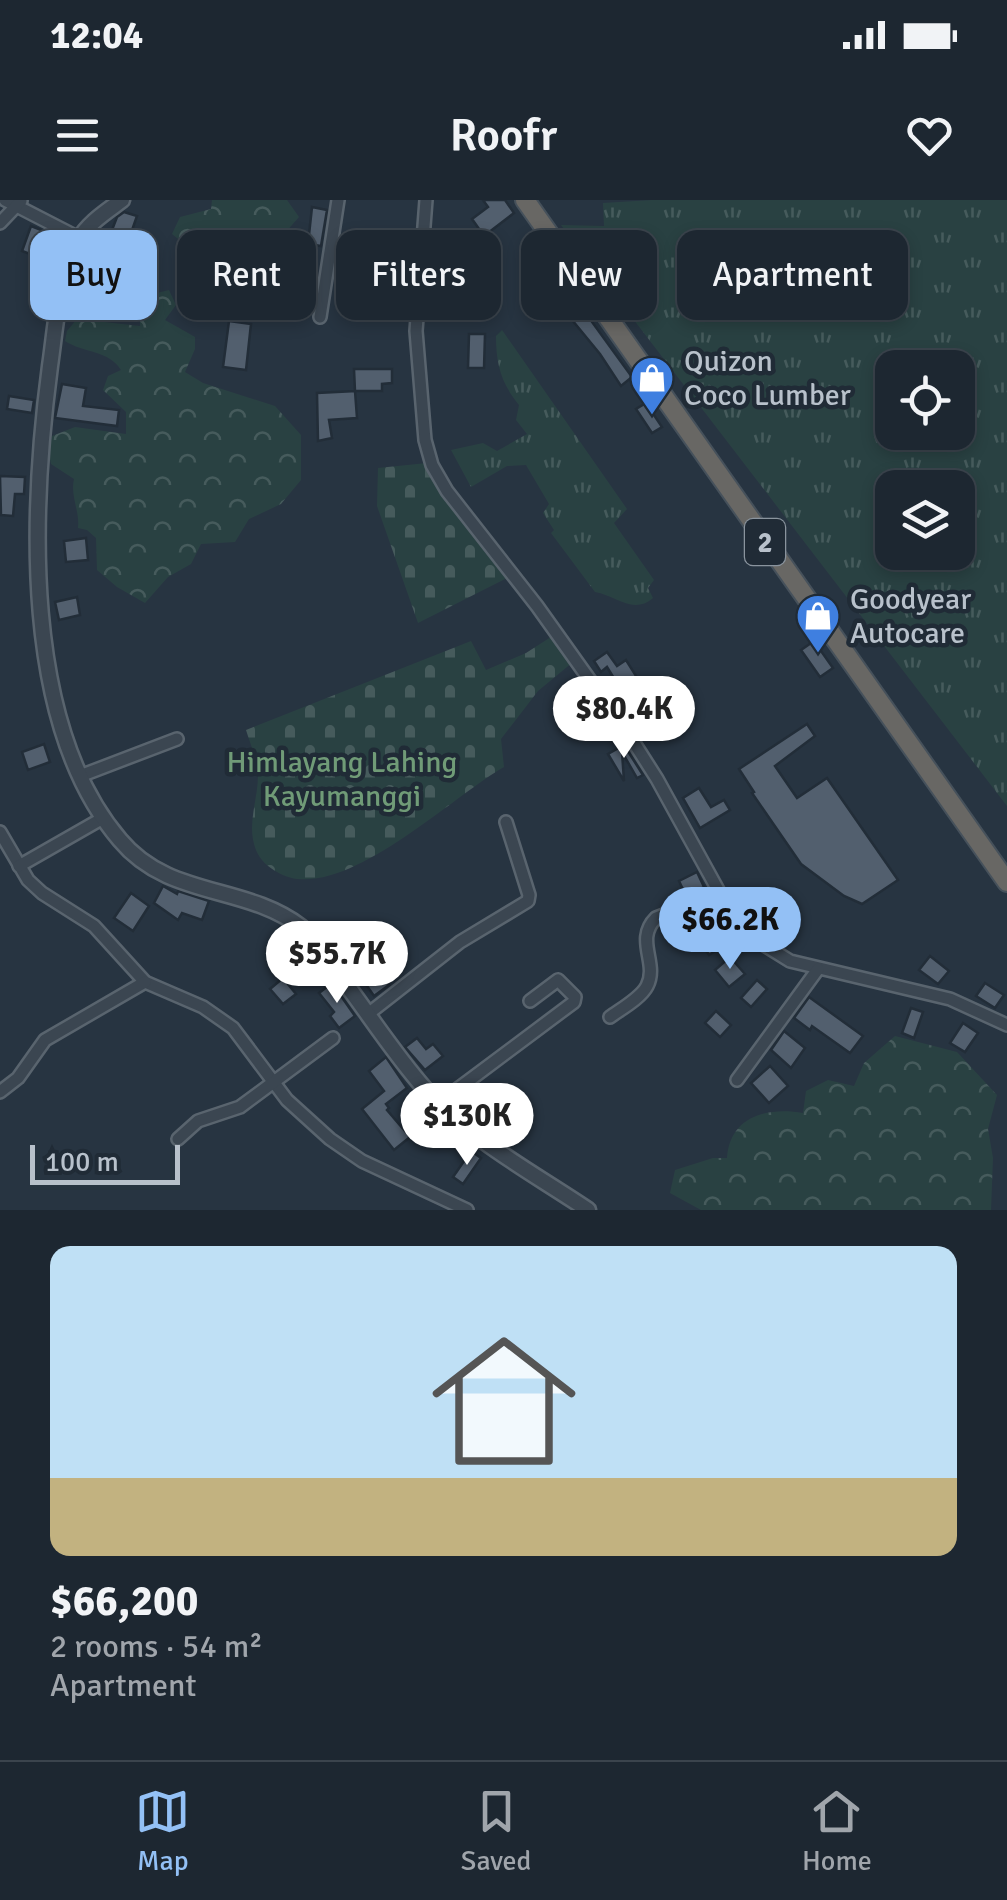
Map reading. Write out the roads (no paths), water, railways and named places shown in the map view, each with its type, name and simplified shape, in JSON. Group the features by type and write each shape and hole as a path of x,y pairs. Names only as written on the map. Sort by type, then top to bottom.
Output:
{"highway":[{"name":"2","path":"525,200 1007,882"}],"street":[{"path":"86,230 122,200"},
{"path":"320,316 338,200"},
{"path":"426,200 416,331 425,440 432,464 448,491 602,695 657,779 740,930 778,956 950,999 1007,1025"},
{"path":"0,223 15,201 66,230"},
{"path":"56,320 43,428 37,562 52,686 80,776 102,818 122,844 154,870 176,882 242,898 275,911 302,928 401,1060 453,1120 588,1210"},
{"path":"80,776 177,739"},
{"path":"19,866 102,818"},
{"path":"368,1014 460,942 528,901 506,822"},
{"path":"0,832 19,866 42,893 94,926 145,982 203,1006 233,1028 287,1100 330,1139 362,1161 467,1210"},
{"path":"610,1017 645,990 649,982 644,937 649,925 656,918 720,893"},
{"path":"737,1080 818,969"},
{"path":"439,1104 574,1002 575,997 558,980 530,1001"},
{"path":"0,1092 18,1078 45,1040 145,982"},
{"path":"178,1139 198,1121 240,1107 333,1038"}],"place":[{"name":"Quizon Coco Lumber","path":"652,416"},
{"name":"Goodyear Autocare","path":"818,654"}],"park label":[{"name":"Himlayang Lahing Kayumanggi","path":"342,779"}]}
